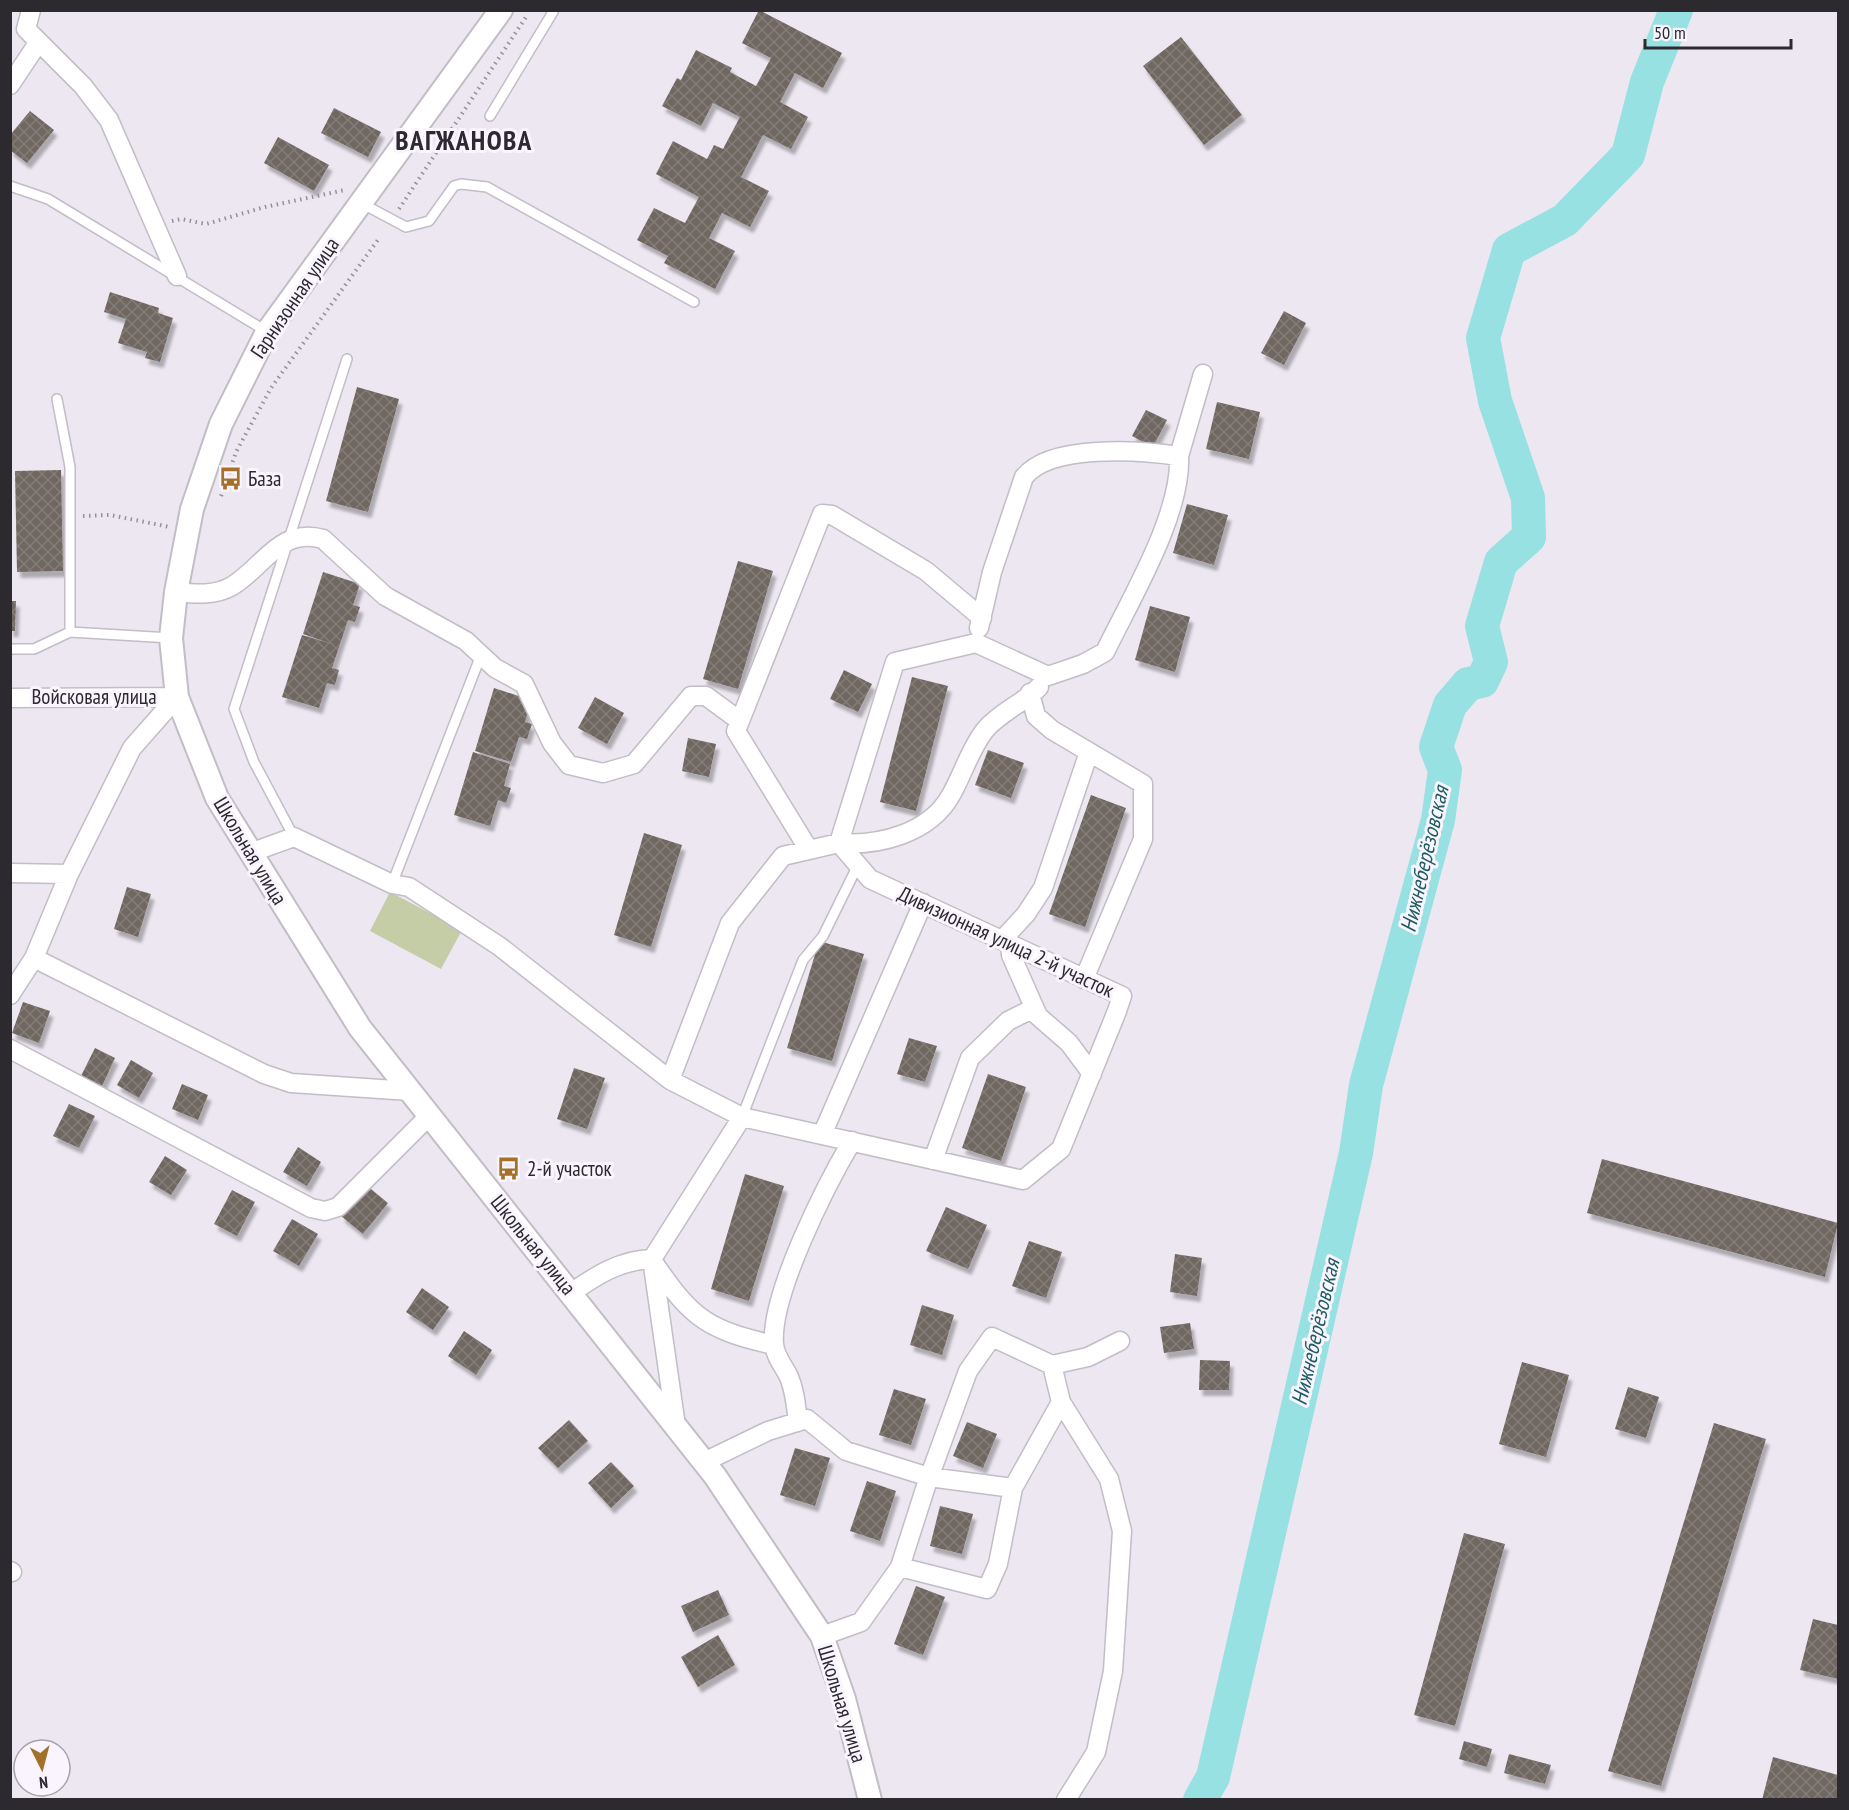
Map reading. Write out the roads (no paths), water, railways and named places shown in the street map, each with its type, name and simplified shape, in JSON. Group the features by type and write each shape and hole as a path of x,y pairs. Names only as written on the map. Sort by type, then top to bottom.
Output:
{"street":[{"path":"31,10 18,26 83,86 109,120 177,276"},
{"name":"Гарнизонная улица","path":"177,697 171,638 176,592 192,509 221,424 267,332 355,196 501,10"},
{"path":"10,85 38,43"},
{"path":"670,1080 730,923 783,856 839,843 876,843 914,830 931,819 952,795 986,730 1048,676 1083,664 1105,652 1172,511 1179,456 1203,374"},
{"path":"976,643 992,572 1024,477 1031,468 1047,460 1116,450 1179,456"},
{"path":"809,850 736,731 822,514 832,515 926,571 982,618"},
{"path":"176,592 200,594 230,587 289,540 310,535 323,539 385,596 466,641 495,668 524,684 561,756 569,765 603,773 634,764 691,696 706,696 740,721"},
{"path":"839,843 895,662 976,643 1048,676"},
{"path":"1030,693 1036,716 1041,722 1143,784 1143,839 1084,979"},
{"path":"10,995 34,958 69,874 132,748 177,697"},
{"name":"Войсковая улица","path":"10,698 177,697"},
{"name":"Школьная улица","path":"177,697 217,798 360,1028 704,1462 822,1636 844,1699 870,1800"},
{"path":"1089,752 1043,888 1006,942 1038,1016 1069,1043 1092,1074"},
{"path":"250,853 294,837"},
{"name":"Дивизионная улица 2-й участок","path":"294,837 392,884 409,887 499,946 670,1080 742,1117 1023,1180 1061,1149 1122,996 870,879 839,843"},
{"path":"10,873 69,874"},
{"path":"822,1135 923,903"},
{"path":"34,958 264,1074 291,1083 410,1091"},
{"path":"933,1160 969,1058 1008,1021 1034,1008"},
{"path":"10,1049 311,1208 325,1211 338,1207 429,1116"},
{"path":"676,1426 652,1259 742,1117"},
{"path":"798,1422 795,1395 774,1345 779,1309 793,1265 825,1187 852,1142"},
{"path":"571,1293 598,1274 615,1266 636,1259 652,1259"},
{"path":"652,1259 690,1311 717,1328 774,1345"},
{"path":"822,1636 861,1622 900,1567 968,1371 992,1337 1052,1365 1088,1358 1120,1341"},
{"path":"1052,1365 1061,1402 1109,1479 1122,1531 1113,1671 1099,1740 1096,1752 1065,1800"},
{"path":"900,1567 987,1589 998,1564 1013,1488 1061,1402"},
{"path":"704,1462 768,1431 807,1419 846,1451 929,1478 1013,1488"}],"lane":[{"path":"490,116 553,12 551,10"},
{"path":"355,196 406,227 429,221 454,186 461,184 487,187 694,302"},
{"path":"10,186 48,199 267,332"},
{"path":"294,837 254,762 234,709 347,359"},
{"path":"57,399 70,467 70,632"},
{"path":"10,649 34,649 70,632 171,638"},
{"path":"392,884 482,655"},
{"path":"742,1117 803,960 823,936 858,865"}],"waterway":[{"name":"Нижнеберёзовская","path":"1200,1800 1213,1777 1356,1153 1366,1085 1438,820 1445,770 1436,747 1450,705 1468,684 1482,681 1491,662 1482,626 1501,562 1529,537 1528,498 1495,401 1483,338 1509,250 1565,220 1628,155 1647,82 1676,10"}],"place":[{"name":"База","path":"230,479"},
{"name":"2-й участок","path":"509,1169"}],"district":[{"name":"ВАГЖАНОВА","path":"464,141"}]}
